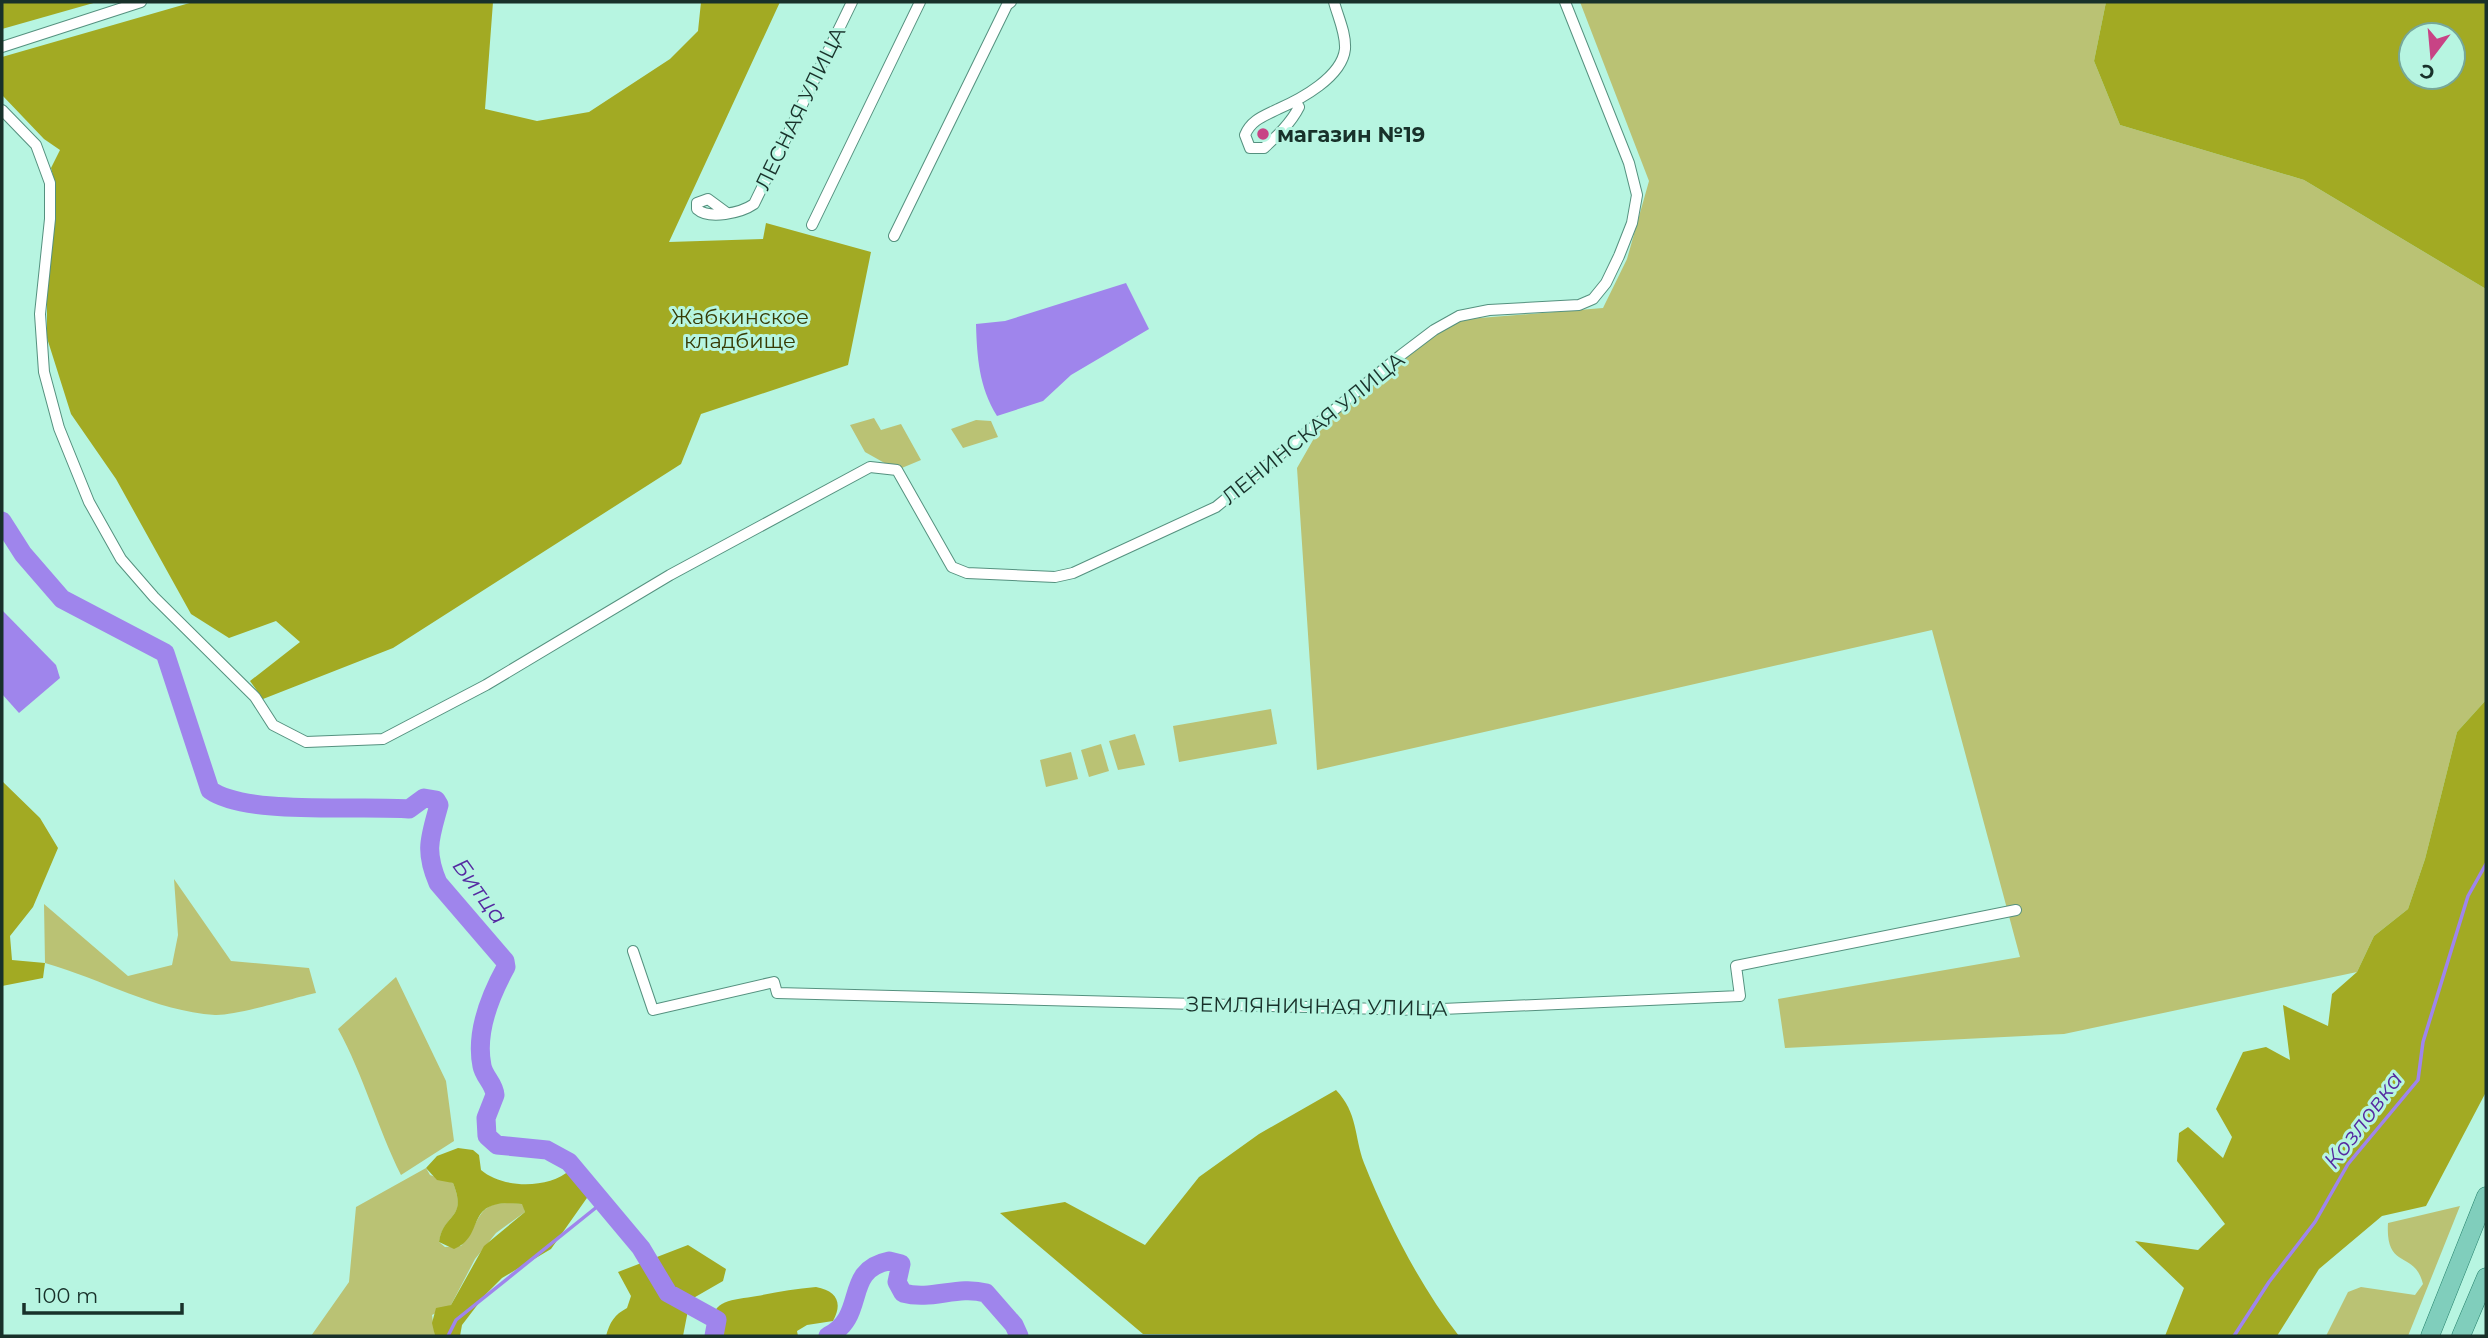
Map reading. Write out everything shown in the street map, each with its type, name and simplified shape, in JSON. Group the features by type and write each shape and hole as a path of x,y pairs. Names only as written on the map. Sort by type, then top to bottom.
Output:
{"main road":[{"path":"2430,1336 2486,1196"},
{"path":"2461,1336 2486,1278"}],"street":[{"path":"2,47 141,2"},
{"name":"ЛЕСНАЯ УЛИЦА","path":"727,213 744,211 754,204 852,2"},
{"path":"812,225 920,2"},
{"path":"894,236 1007,5 1011,2"},
{"path":"1296,102 1299,107 1295,115 1274,139 1264,148 1251,148 1245,135 1248,128 1259,118 1296,102 1342,63 1344,33 1334,2"},
{"name":"ЛЕНИНСКАЯ УЛИЦА","path":"2,110 36,145 50,183 50,219 40,314 44,372 59,428 89,502 121,559 154,597 255,697 273,724 306,742 383,739 486,685 670,575 870,467 897,470 951,567 967,573 1055,577 1128,550 1216,507 1434,330 1459,316 1489,310 1579,305 1593,299 1606,284 1633,223 1637,195 1629,163 1565,2"},
{"name":"ЗЕМЛЯНИЧНАЯ УЛИЦА","path":"633,951 653,1010 774,982 777,993 1420,1010 1740,996 1736,966 2016,910"}],"green space":[{"path":"2,2 97,2 2,29"},
{"name":"Жабкинское кладбище","path":"193,2 493,2 485,109 537,121 589,112 670,59 698,31 701,2 780,2 669,242 763,239 766,223 871,252 848,365 701,414 681,464 393,648 263,699 250,681 300,642 276,621 229,638 191,614 116,479 71,414 47,338 47,282 55,183 51,168 60,150 44,139 2,95 2,57"},
{"path":"1580,2 2106,2 2094,61 2120,125 2304,180 2486,289 2486,700 2457,732 2425,859 2408,909 2374,936 2357,972 2064,1034 1785,1048 1778,999 2020,957 1932,630 1317,770 1297,468 1325,419 1455,320 1603,308 1627,259 1649,181"},
{"path":"2106,2 2486,2 2486,289 2304,180 2120,125 2094,61"},
{"path":"874,418 881,430 901,424 921,460 897,470 865,452 850,425"},
{"path":"976,420 991,421 998,437 963,448 951,429"},
{"path":"2486,700 2486,1092 2426,1206 2382,1216 2319,1269 2277,1336 2165,1336 2184,1288 2135,1241 2198,1250 2225,1224 2177,1161 2179,1133 2188,1127 2223,1158 2232,1137 2216,1109 2243,1052 2266,1047 2290,1060 2283,1005 2328,1026 2332,994 2357,972 2374,936 2408,909 2425,859 2457,732"},
{"path":"1271,709 1277,744 1179,762 1173,726"},
{"path":"1135,734 1145,765 1118,770 1109,741"},
{"path":"1101,744 1109,771 1089,777 1081,750"},
{"path":"1071,752 1078,779 1046,787 1040,760"},
{"path":"2,781 40,818 58,848 33,907 10,936 12,960 45,963 43,978 2,986"},
{"path":"174,879 231,961 309,968 316,993 250,1010 215,1015 150,1001 45,963 44,904 128,976 172,965 178,935"},
{"path":"396,977 446,1081 454,1141 401,1175 338,1029"},
{"path":"1336,1090 1352,1116 1364,1163 1394,1231 1431,1296 1459,1336 1143,1334 1000,1213 1065,1202 1145,1245 1199,1177 1259,1134"},
{"path":"458,1148 473,1150 479,1155 481,1170 501,1181 538,1183 550,1181 570,1170 589,1195 551,1249 502,1278 485,1295 462,1325 460,1336 435,1336 432,1323 436,1308 451,1305 484,1246 525,1212 522,1204 503,1203 490,1206 483,1211 464,1243 454,1249 439,1242 441,1233 456,1210 457,1195 453,1183 437,1180 426,1168 437,1156"},
{"path":"426,1168 430,1175 453,1183 457,1195 456,1210 445,1225 439,1242 445,1247 461,1246 488,1207 507,1203 523,1204 525,1212 496,1233 475,1259 451,1305 432,1315 435,1336 311,1336 349,1282 356,1207"},
{"path":"2460,1206 2408,1336 2326,1336 2348,1292 2361,1287 2415,1295 2423,1284 2414,1267 2391,1248 2388,1223"},
{"path":"688,1245 726,1269 723,1281 690,1300 683,1336 606,1336 613,1319 627,1308 631,1296 618,1272"},
{"path":"816,1287 829,1291 838,1303 833,1321 807,1325 797,1331 798,1336 712,1335 714,1314 723,1303"}],"shaded area":[{"path":"1126,283 1149,329 1071,375 1043,401 997,416 983,383 978,360 976,324 1005,321"},
{"path":"2,610 56,665 60,678 19,713 2,694"}],"waterway":[{"name":"Битца","path":"2,521 23,554 62,599 165,653 210,790 227,798 249,803 305,808 409,809 424,798 436,800 439,805 431,835 430,853 438,883 505,961 506,967 482,1027 482,1066 495,1095 486,1118 487,1136 497,1145 547,1150 569,1162 641,1248 668,1293 717,1320 714,1336"},
{"name":"Козловка","path":"2234,1336 2269,1282 2315,1222 2348,1164 2418,1080 2423,1042 2468,896 2486,864"},
{"path":"448,1336 456,1320 603,1202"},
{"name":"Битца","path":"828,1336 848,1317 865,1274 875,1266 889,1261 901,1264 897,1282 903,1293 986,1293 1014,1325 1019,1336"}],"place":[{"name":"магазин №19","path":"1263,134"}]}
